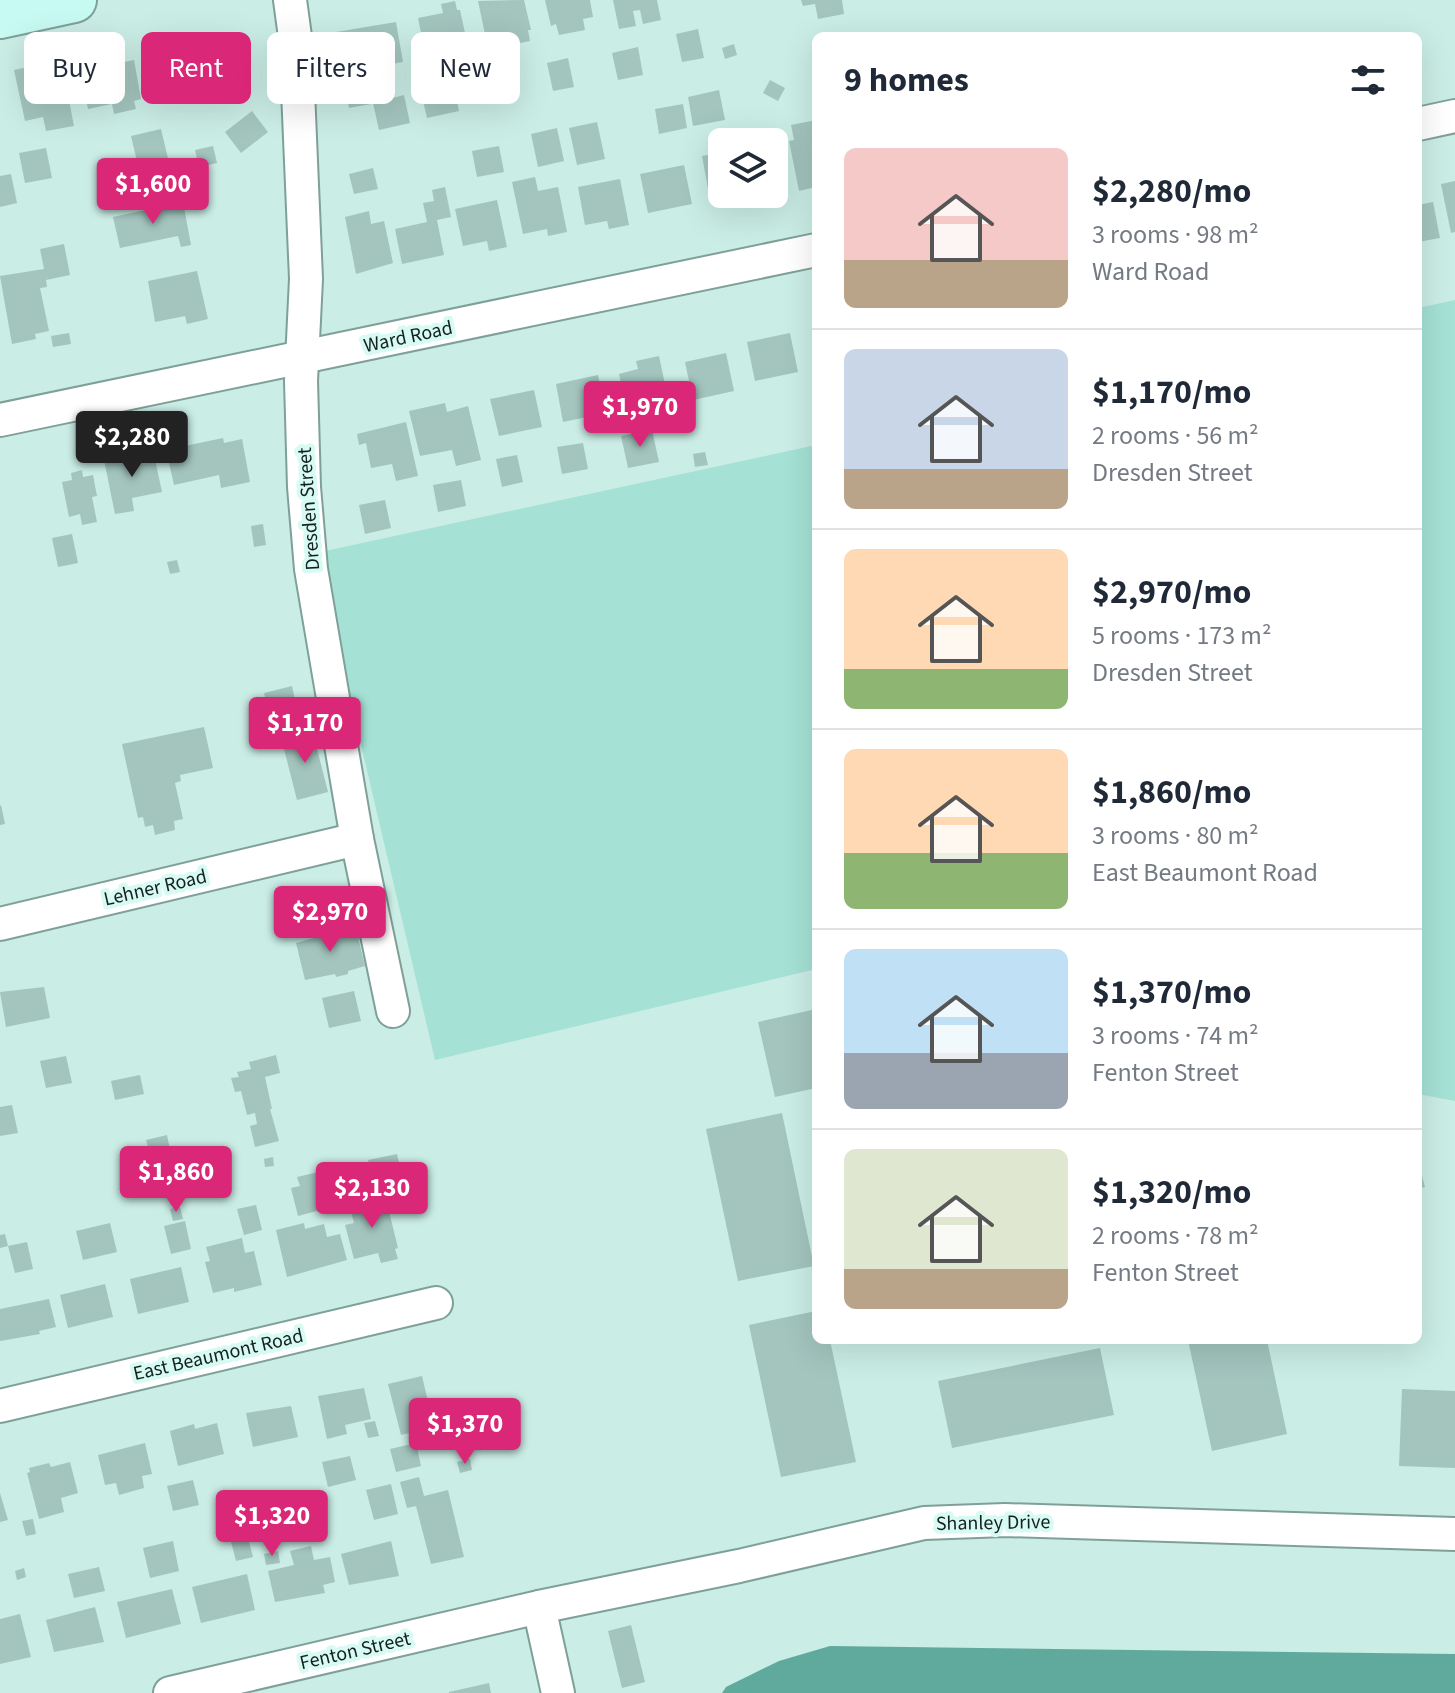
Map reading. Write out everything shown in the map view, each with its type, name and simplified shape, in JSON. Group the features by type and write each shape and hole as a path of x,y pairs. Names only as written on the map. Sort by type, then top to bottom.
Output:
{"main road":[{"path":"0,16 74,0"}],"street":[{"name":"Dresden Street","path":"290,0 296,44 306,279 301,381 304,487 311,569 357,839 393,1011"},
{"path":"1422,123 1455,116"},
{"name":"Ward Road","path":"0,420 812,251"},
{"name":"Lehner Road","path":"0,924 357,839"},
{"name":"East Beaumont Road","path":"0,1406 436,1303"},
{"name":"Shanley Drive","path":"539,1607 739,1566 924,1523 1005,1520 1455,1534"},
{"path":"539,1607 558,1693"},
{"name":"Fenton Street","path":"170,1693 539,1607"}],"shaded area":[{"path":"1455,300 1455,1101 1422,1095 1422,307"},
{"path":"812,446 812,970 435,1060 316,553"},
{"path":"830,1646 1455,1654 1455,1693 722,1693 726,1687 779,1661"}],"building":[{"path":"524,0 531,30 528,30 530,41 520,43 520,32 485,32 478,1"},
{"path":"545,0 590,0 593,17 583,19 585,30 559,35 556,24 551,26"},
{"path":"613,0 657,0 661,20 643,24 640,10 633,11 636,26 619,29"},
{"path":"801,0 842,0 844,14 818,19 815,4 803,6"},
{"path":"455,1 465,32 421,32 418,18 443,13 441,4"},
{"path":"396,22 403,62 395,63 395,32 336,32"},
{"path":"698,29 704,58 682,62 676,34"},
{"path":"734,44 737,55 725,59 722,48"},
{"path":"638,47 643,75 618,80 612,53"},
{"path":"568,58 574,87 553,91 547,63"},
{"path":"134,60 141,99 134,101 136,109 114,114 112,104 125,104 125,62"},
{"path":"24,68 24,104 70,104 74,126 46,131 43,117 25,121 14,70"},
{"path":"770,80 785,88 778,101 763,93"},
{"path":"719,90 725,120 693,126 688,97"},
{"path":"404,95 410,123 379,130 373,104 395,104 395,97"},
{"path":"87,104 112,104 88,109"},
{"path":"348,104 371,104 349,108"},
{"path":"424,104 458,104 459,111 427,118"},
{"path":"683,104 687,128 659,134 655,109"},
{"path":"252,111 268,132 241,153 225,132"},
{"path":"812,121 812,188 799,191 789,141 794,140 791,125"},
{"path":"597,122 605,159 577,165 569,128"},
{"path":"557,128 564,161 538,167 531,134"},
{"path":"161,129 171,171 141,178 131,136"},
{"path":"213,146 217,163 199,167 195,150"},
{"path":"499,146 504,172 477,177 472,151"},
{"path":"46,148 52,178 25,183 19,153"},
{"path":"708,155 708,189 702,156"},
{"path":"684,165 692,204 648,213 640,174"},
{"path":"373,168 378,189 354,194 349,174"},
{"path":"11,174 17,203 0,207 0,176"},
{"path":"535,177 538,191 558,187 567,232 548,236 547,229 523,234 512,182"},
{"path":"620,179 629,225 609,229 607,221 585,225 578,187"},
{"path":"1455,181 1455,232 1451,233 1441,184"},
{"path":"445,187 451,217 437,220 444,255 402,264 395,229 427,222 423,203 434,201 432,190"},
{"path":"497,200 507,247 489,251 487,241 463,246 455,209"},
{"path":"183,202 191,245 181,247 178,236 120,248 113,217"},
{"path":"1433,202 1440,238 1422,241 1422,204"},
{"path":"369,211 371,224 384,221 393,263 356,274 345,217"},
{"path":"64,244 70,275 46,280 47,287 40,288 49,331 35,334 36,339 12,344 0,276 44,269 40,249"},
{"path":"197,271 208,319 187,324 185,316 155,322 148,281"},
{"path":"69,333 71,344 53,347 51,336"},
{"path":"790,333 798,372 755,381 747,342"},
{"path":"726,353 734,391 693,400 685,362"},
{"path":"659,356 669,403 628,413 619,374 638,369 636,361"},
{"path":"598,375 606,413 563,422 556,384"},
{"path":"534,390 542,427 499,436 490,399"},
{"path":"445,403 447,412 468,406 481,460 456,466 452,450 420,456 409,411"},
{"path":"406,422 418,476 396,481 392,464 371,468 366,443 359,445 357,434"},
{"path":"652,430 659,462 628,468 621,436"},
{"path":"223,438 224,443 242,439 250,482 221,488 219,475 174,485 166,450"},
{"path":"583,443 588,469 562,474 557,447"},
{"path":"153,450 162,492 132,498 134,511 115,514 104,460"},
{"path":"705,452 708,465 695,467 693,454"},
{"path":"517,455 523,482 502,487 496,459"},
{"path":"82,470 83,477 93,475 97,496 92,497 97,522 82,525 80,514 69,517 62,482 72,480 71,473"},
{"path":"461,480 466,506 438,512 433,485"},
{"path":"385,500 391,528 365,534 359,505"},
{"path":"263,524 266,545 254,547 251,526"},
{"path":"72,534 78,563 58,567 52,538"},
{"path":"177,560 180,572 170,574 167,562"},
{"path":"292,686 298,714 270,720 264,693"},
{"path":"299,726 301,735 311,732 315,741 328,792 297,800 284,749 290,747 285,729"},
{"path":"204,727 213,768 180,775 181,781 175,783 183,819 174,821 175,830 155,835 153,825 145,827 143,817 138,818 122,744"},
{"path":"0,806 5,824 0,825"},
{"path":"337,926 339,936 357,933 365,966 336,977 335,974 305,980 296,943 314,938 313,931"},
{"path":"44,987 50,1018 6,1027 0,992"},
{"path":"354,991 361,1021 329,1028 322,998"},
{"path":"812,1010 812,1089 775,1097 758,1022"},
{"path":"276,1055 280,1073 265,1077 279,1141 255,1147 250,1126 257,1124 255,1113 247,1115 241,1091 235,1092 231,1078 239,1077 237,1072 251,1069 249,1062"},
{"path":"66,1056 72,1083 46,1088 40,1061"},
{"path":"140,1075 144,1094 115,1100 111,1081"},
{"path":"12,1105 18,1133 0,1136 0,1107"},
{"path":"782,1113 812,1266 738,1281 706,1129"},
{"path":"167,1135 174,1169 133,1179 127,1152 148,1147 146,1140"},
{"path":"397,1154 403,1180 375,1187 368,1160"},
{"path":"273,1157 274,1166 265,1167 264,1159"},
{"path":"215,1161 219,1175 200,1180 196,1166"},
{"path":"323,1171 332,1207 298,1216 291,1188 300,1186 297,1177"},
{"path":"385,1195 398,1259 381,1263 378,1253 354,1259 345,1225 354,1223 349,1204"},
{"path":"256,1205 262,1230 244,1235 237,1209"},
{"path":"180,1207 183,1219 173,1221 170,1209"},
{"path":"185,1221 191,1249 171,1254 164,1226"},
{"path":"110,1223 117,1252 83,1260 76,1231"},
{"path":"304,1223 305,1229 324,1224 327,1237 340,1234 347,1260 287,1277 276,1230"},
{"path":"5,1234 8,1246 0,1248 0,1235"},
{"path":"242,1238 245,1253 254,1251 262,1285 213,1293 205,1262 210,1261 206,1247"},
{"path":"27,1242 33,1269 15,1273 8,1246"},
{"path":"181,1267 189,1302 138,1314 130,1279"},
{"path":"105,1284 113,1317 68,1328 60,1295"},
{"path":"49,1299 56,1327 39,1331 40,1334 0,1341 0,1309"},
{"path":"812,1312 812,1344 831,1344 856,1462 781,1477 749,1325"},
{"path":"1189,1344 1268,1344 1287,1434 1212,1451"},
{"path":"1100,1348 1114,1415 952,1448 938,1381"},
{"path":"422,1376 434,1427 401,1435 388,1384"},
{"path":"364,1388 371,1419 345,1425 347,1434 327,1439 318,1396"},
{"path":"1402,1389 1455,1391 1455,1468 1399,1466"},
{"path":"291,1406 298,1437 253,1447 246,1413"},
{"path":"375,1421 379,1436 368,1438 364,1423"},
{"path":"217,1423 224,1454 178,1466 170,1431 194,1424 195,1429"},
{"path":"145,1443 152,1474 142,1476 144,1488 119,1495 116,1483 105,1485 98,1455"},
{"path":"416,1443 421,1466 396,1472 390,1449"},
{"path":"350,1456 356,1480 328,1487 322,1462"},
{"path":"470,1459 472,1470 460,1473 457,1462"},
{"path":"70,1462 78,1493 61,1498 64,1512 39,1519 27,1473 30,1472 29,1468"},
{"path":"419,1477 424,1496 448,1490 464,1557 431,1564 416,1506 407,1508 400,1482"},
{"path":"193,1480 199,1505 173,1511 167,1486"},
{"path":"391,1484 398,1514 374,1520 366,1490"},
{"path":"0,1493 8,1520 0,1522"},
{"path":"33,1519 36,1534 26,1536 22,1521"},
{"path":"246,1530 253,1557 236,1561 229,1534"},
{"path":"173,1541 179,1571 150,1578 143,1548"},
{"path":"391,1541 399,1576 349,1585 341,1554"},
{"path":"311,1546 314,1560 330,1557 335,1582 323,1585 325,1593 275,1602 268,1571 294,1565 290,1551"},
{"path":"278,1551 280,1563 266,1565 264,1554"},
{"path":"99,1567 105,1591 74,1598 68,1574"},
{"path":"24,1568 26,1577 17,1580 15,1571"},
{"path":"247,1574 255,1610 201,1623 192,1587"},
{"path":"172,1589 181,1624 126,1638 117,1602"},
{"path":"95,1607 104,1642 54,1652 46,1620"},
{"path":"20,1614 31,1657 0,1664 0,1619"},
{"path":"631,1625 645,1682 622,1688 608,1631"},
{"path":"489,1683 491,1693 449,1693 449,1692"}]}
